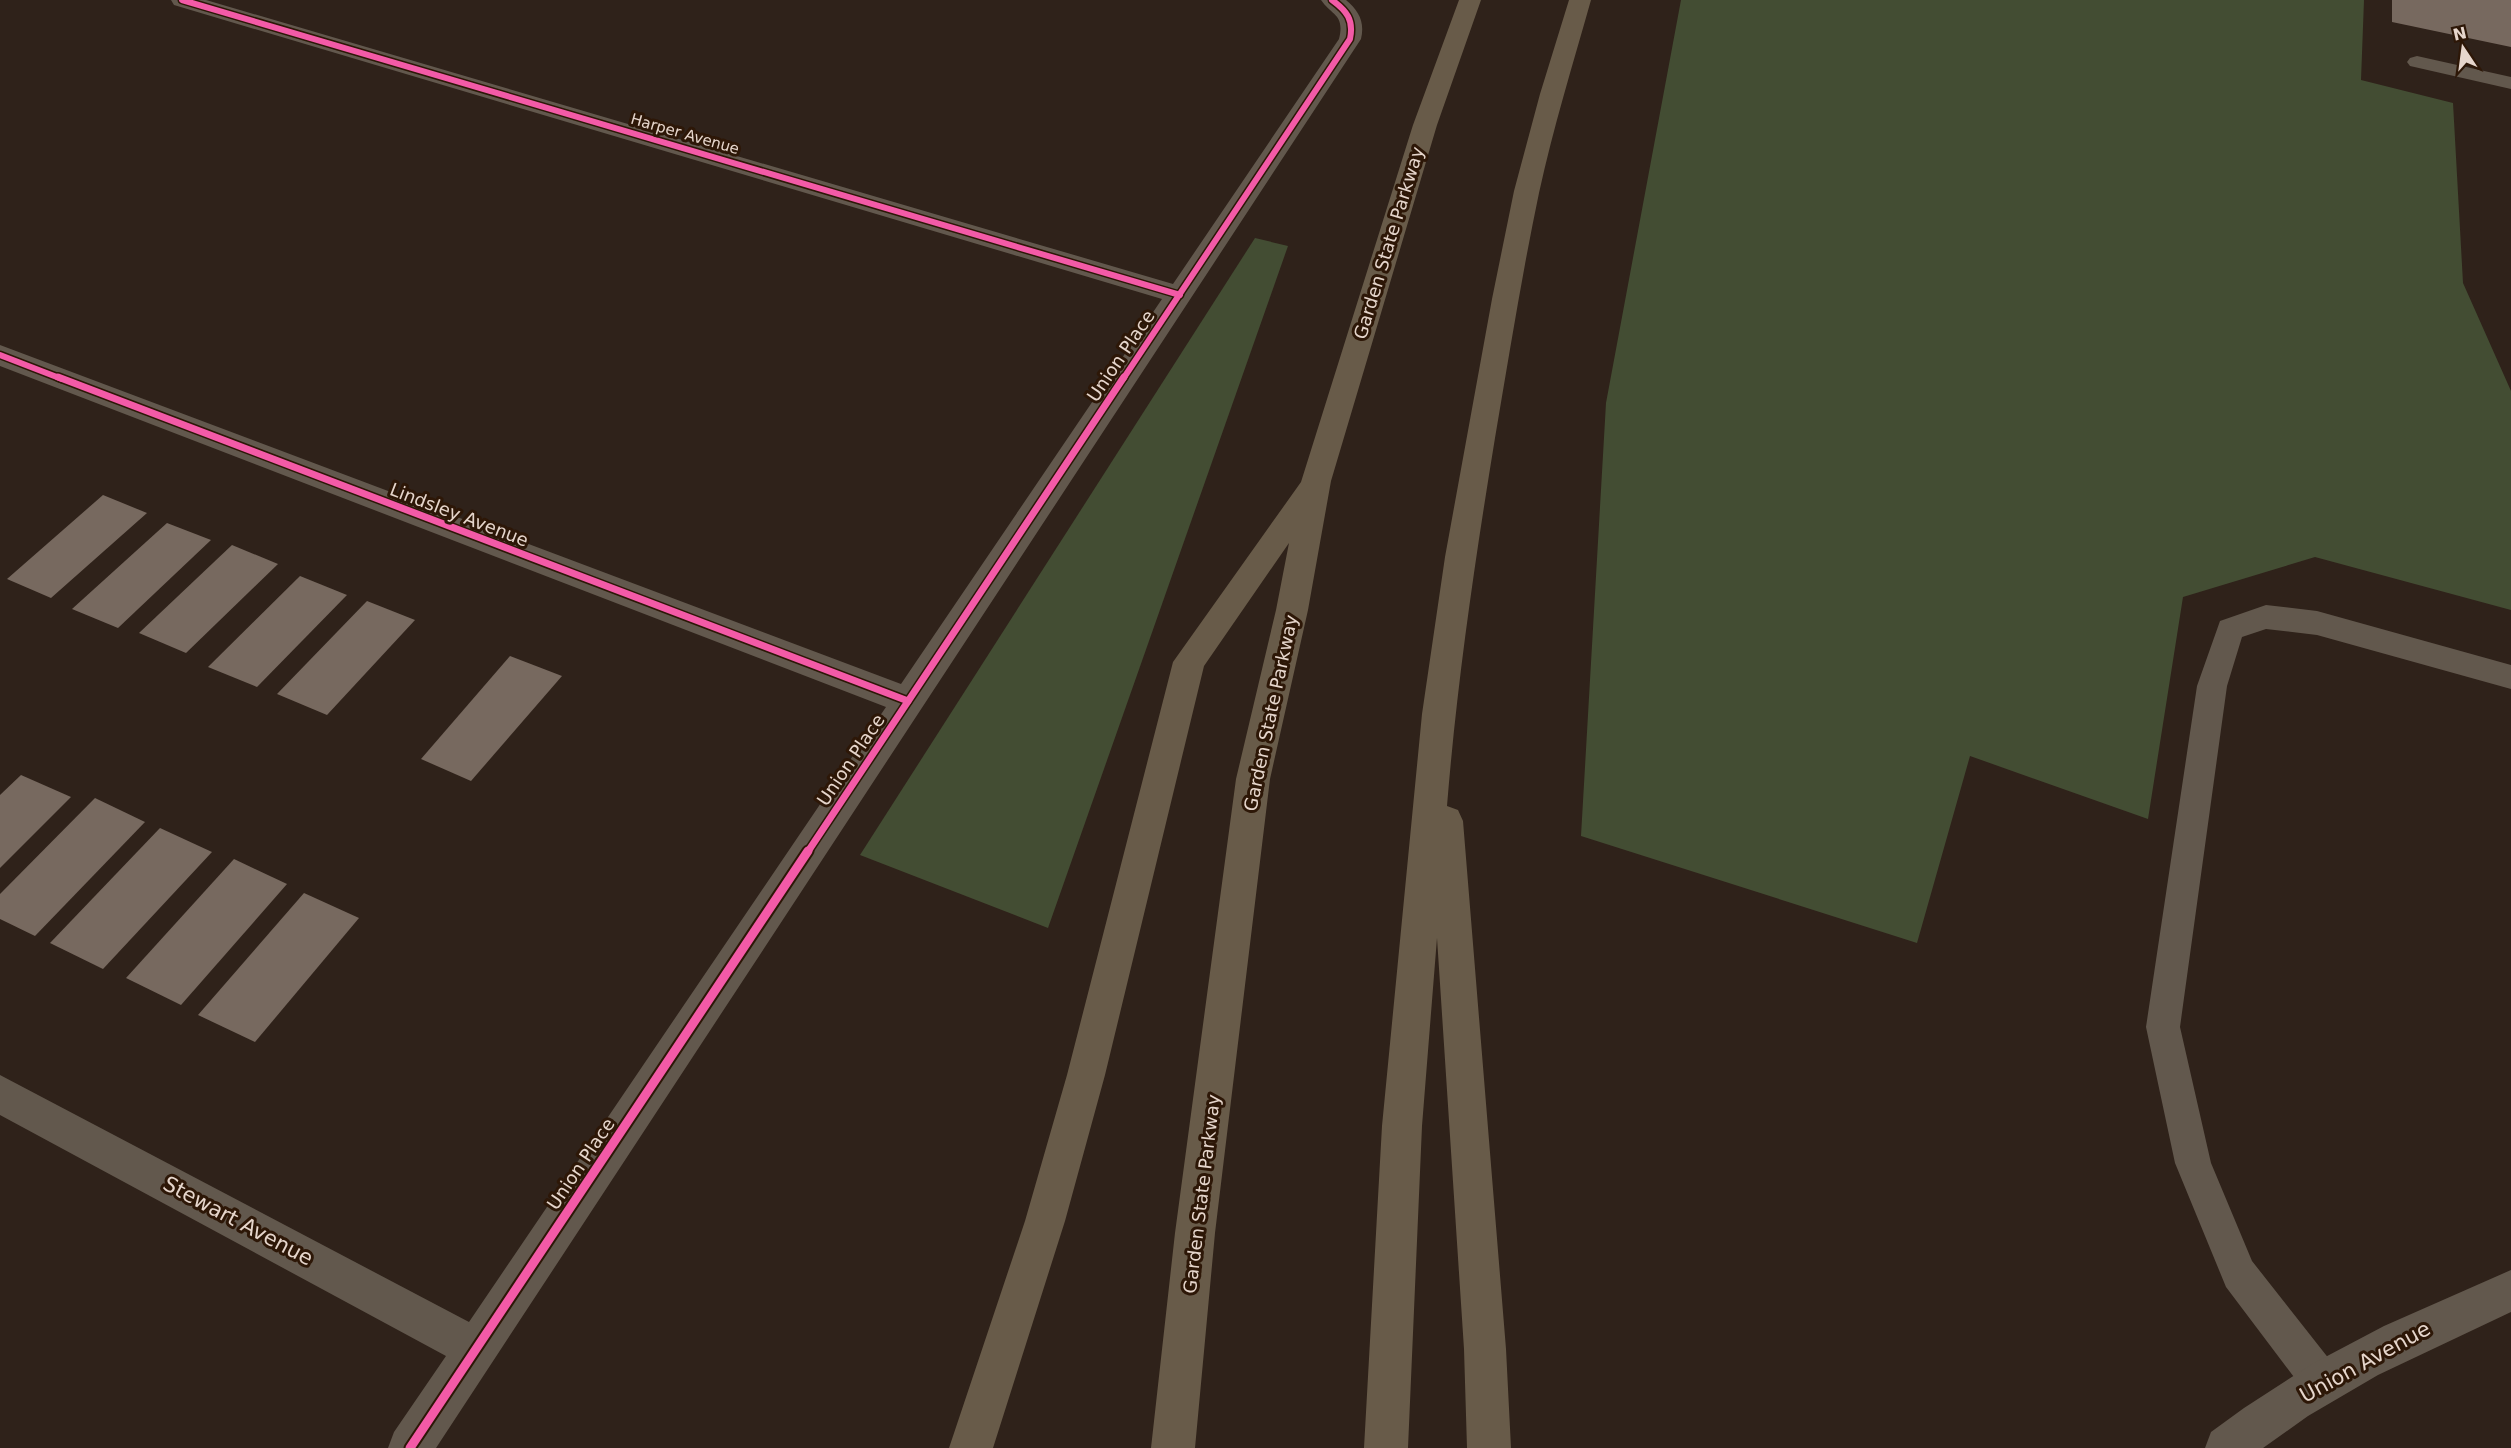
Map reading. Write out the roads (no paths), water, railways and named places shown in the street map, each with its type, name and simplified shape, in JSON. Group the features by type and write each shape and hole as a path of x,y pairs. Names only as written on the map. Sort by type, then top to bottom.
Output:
{"highway":[{"name":"Garden State Parkway","path":"1173,1448 1196,1233 1253,779 1292,610 1316,481 1425,125 1470,0"},
{"path":"1386,1448 1402,1126 1438,714 1460,557 1507,289 1530,180 1552,94 1580,0"},
{"path":"971,1448 1045,1221 1086,1075 1189,662 1316,481"},
{"path":"1438,714 1485,1349 1489,1448"}],"street":[{"name":"Harper Avenue","path":"182,0 1180,295"},
{"name":"Union Place","path":"410,1448 1350,39 1353,29 1352,18 1332,0"},
{"name":"Lindsley Avenue","path":"0,355 908,701"},
{"name":"Stewart Avenue","path":"0,1094 476,1349"},
{"name":"Union Avenue","path":"2227,1448 2323,1383 2427,1327 2511,1292"}],"lane":[{"path":"2417,62 2511,83"},
{"path":"2323,1383 2239,1274 2193,1163 2163,1027 2212,686 2230,628 2266,617 2317,623 2511,677"}]}
